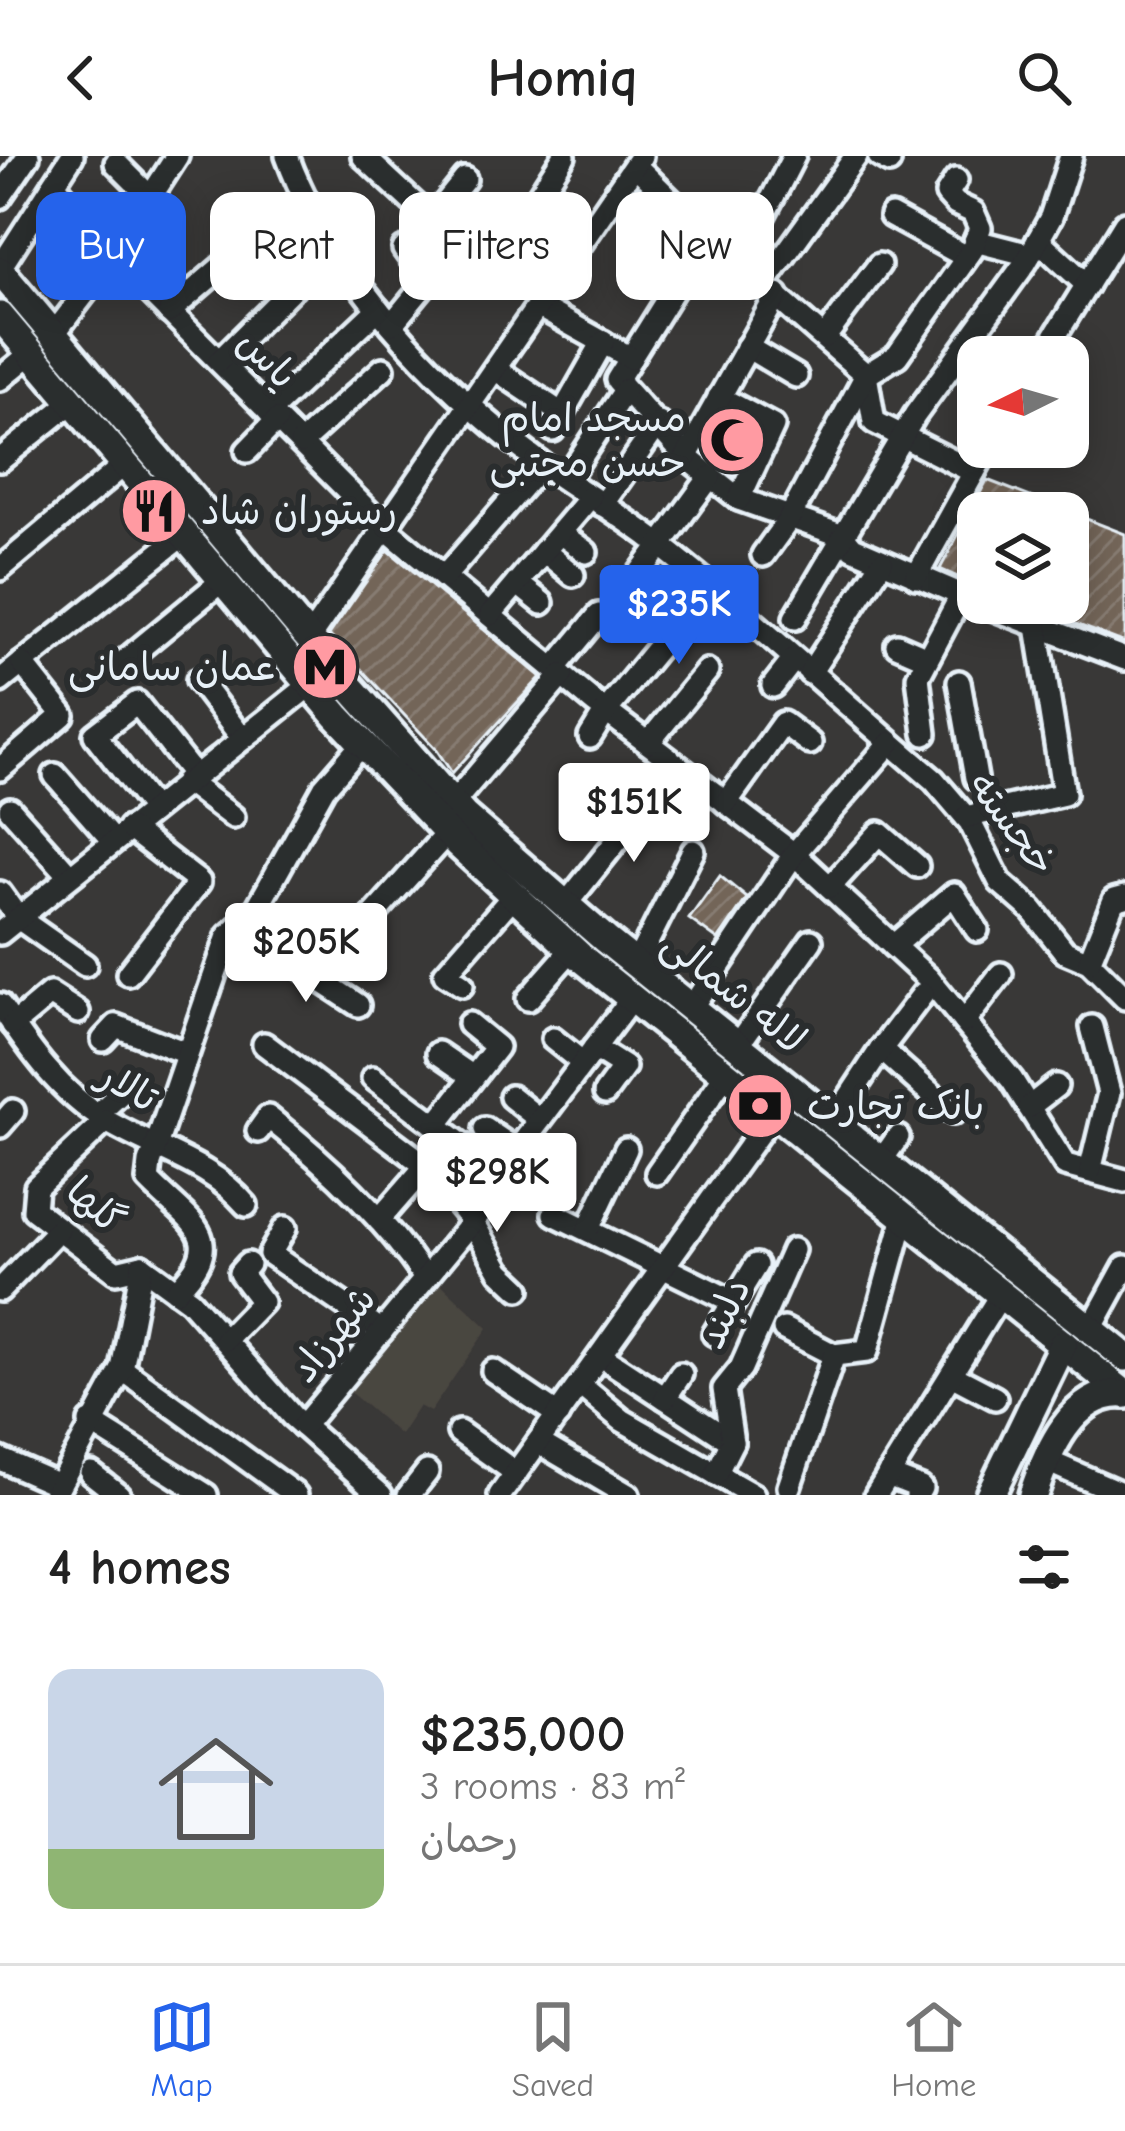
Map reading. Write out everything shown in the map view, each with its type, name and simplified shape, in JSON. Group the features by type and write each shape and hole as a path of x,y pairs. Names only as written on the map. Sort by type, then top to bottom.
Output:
{"main road":[{"name":"لاله شمالی","path":"0,269 464,816 626,955 1125,1357"},
{"name":"لاله شمالی","path":"0,316 310,685 448,832 583,958 1125,1394"},
{"path":"100,434 125,452 133,445 132,428"},
{"path":"148,491 154,470 166,473 181,487"},
{"path":"583,958 626,955"},
{"path":"990,1495 1050,1370 1052,1336"},
{"path":"1040,1476 1079,1407 1108,1393 1125,1394"},
{"path":"1007,1459 1021,1452 1031,1455 1040,1476"}],"street":[{"path":"0,197 28,156"},
{"path":"0,269 72,156"},
{"path":"153,192 177,156"},
{"name":"خجسته","path":"287,156 300,192"},
{"path":"541,192 564,156"},
{"path":"774,195 794,156"},
{"path":"774,285 856,156"},
{"path":"794,618 915,415 1034,248 1051,217 1071,156"},
{"path":"592,228 638,161 667,192"},
{"path":"378,162 406,192"},
{"path":"116,163 145,192"},
{"path":"455,192 465,179"},
{"path":"764,555 789,520 866,374 897,356 971,249 980,228 974,212 947,194 956,180"},
{"name":"یاس","path":"54,184 61,192"},
{"path":"891,216 971,249 1034,248 1087,285"},
{"path":"1055,336 1125,223"},
{"path":"825,337 879,265"},
{"path":"169,312 210,277"},
{"path":"774,293 866,374 874,422 974,472"},
{"path":"53,334 78,300"},
{"name":"یاس","path":"157,300 385,527 606,711 794,854 928,978 1029,1107 1065,1165 1090,1171"},
{"path":"219,361 281,300"},
{"name":"خجسته","path":"374,300 469,405 542,464 659,546 934,780 966,817 1000,882 1032,910 1065,952 1089,962 1125,998"},
{"path":"247,451 273,416 405,300"},
{"path":"309,638 542,300 631,358"},
{"path":"566,480 667,300"},
{"path":"686,457 747,347 767,300"},
{"path":"495,369 557,422 603,342"},
{"path":"747,347 796,376"},
{"path":"0,380 31,353"},
{"path":"301,443 383,369"},
{"path":"621,385 686,457 739,500 842,536 853,548 957,594"},
{"path":"718,397 773,426 739,500"},
{"path":"0,460 72,402"},
{"path":"490,615 560,532 596,501 659,423"},
{"path":"0,569 125,464"},
{"path":"445,577 542,464"},
{"path":"916,578 976,468"},
{"path":"634,581 710,477"},
{"path":"560,532 586,553"},
{"path":"0,681 184,534"},
{"path":"544,551 573,574"},
{"path":"773,686 802,666 882,562"},
{"path":"117,667 223,580"},
{"path":"517,583 542,603"},
{"path":"590,736 708,586"},
{"path":"460,795 599,615"},
{"path":"925,734 917,677 957,620"},
{"path":"1032,624 1125,659"},
{"path":"966,817 1064,794 1037,626"},
{"path":"897,645 927,658"},
{"path":"0,769 63,715 22,663"},
{"path":"648,743 707,671"},
{"path":"198,680 242,738"},
{"path":"959,682 976,778"},
{"path":"0,933 310,685"},
{"path":"153,808 94,735 137,703 190,778 233,818"},
{"path":"726,803 783,723 810,743"},
{"path":"691,1007 794,854 890,743 967,727"},
{"path":"247,1205 214,1174 154,1144 228,936 256,910 324,788 363,743"},
{"path":"56,775 121,835 199,882 128,974"},
{"path":"566,904 657,791"},
{"path":"10,809 70,876"},
{"path":"316,978 448,832"},
{"path":"830,887 879,833 917,866"},
{"path":"626,955 693,851"},
{"path":"0,893 18,918 85,965"},
{"path":"893,946 954,894 977,931"},
{"path":"462,985 445,974 514,895"},
{"path":"1089,962 1114,900 1125,897"},
{"path":"738,1046 811,940"},
{"path":"285,958 358,1005"},
{"path":"528,999 583,958"},
{"path":"964,1022 1001,974"},
{"path":"13,1025 50,994 78,1012"},
{"path":"832,1122 923,994"},
{"name":"شهرزاد","path":"303,1426 472,1221 528,1136 632,998"},
{"name":"تالار","path":"0,1006 69,1096 154,1144 148,1180 191,1221 204,1244 200,1266 176,1291"},
{"path":"436,1125 496,1047 469,1024"},
{"path":"103,1040 116,1027 186,1053"},
{"path":"1092,1027 1109,1093 1090,1171 1125,1181"},
{"path":"553,1039 624,1067 605,1093"},
{"path":"264,1044 426,1166 472,1221 500,1271 519,1289"},
{"path":"881,1049 953,1113"},
{"path":"438,1053 473,1077"},
{"path":"657,1173 726,1074"},
{"path":"373,1078 502,1174"},
{"path":"1029,1107 1056,1086"},
{"path":"102,1118 122,1092"},
{"path":"511,1097 528,1136 549,1162"},
{"path":"500,1495 774,1112"},
{"path":"258,1131 268,1117 379,1220 425,1278"},
{"name":"گلها","path":"102,1118 37,1186 34,1210 116,1273 142,1266"},
{"path":"485,1129 528,1136"},
{"path":"881,1161 898,1137"},
{"path":"588,1229 626,1149"},
{"path":"379,1220 426,1166"},
{"path":"554,1214 734,1302"},
{"path":"784,1329 834,1355 867,1351 904,1217"},
{"path":"285,1228 270,1254 382,1331"},
{"path":"0,1290 59,1229"},
{"name":"دلبند","path":"716,1474 731,1442 724,1389 741,1368 794,1250"},
{"path":"225,1340 262,1302 240,1273 248,1264"},
{"path":"714,1334 757,1265"},
{"path":"0,1459 57,1490 122,1370 142,1266 176,1291 303,1426 381,1495"},
{"path":"1091,1329 1125,1267"},
{"path":"876,1495 1000,1294"},
{"path":"789,1487 834,1355"},
{"path":"601,1356 731,1442"},
{"path":"122,1370 296,1495"},
{"path":"493,1371 558,1415"},
{"path":"664,1398 681,1374"},
{"path":"950,1375 994,1397"},
{"path":"580,1385 622,1420 753,1495"},
{"path":"91,1422 206,1495"},
{"path":"459,1432 516,1473"},
{"path":"538,1442 628,1495"},
{"path":"91,1473 119,1495"},
{"path":"889,1475 920,1488 916,1495"},
{"path":"1040,1476 1125,1495"}],"shaded area":[{"path":"438,1281 488,1328 430,1412 419,1406 400,1435 350,1392"}],"building":[{"path":"725,417 753,433 733,475 705,453"},
{"path":"987,480 1018,492 981,492"},
{"path":"1089,520 1125,534 1125,643 1076,624 1089,624"},
{"path":"957,537 957,577 940,569"},
{"path":"388,550 541,677 452,773 436,749 329,635"},
{"path":"720,876 747,898 718,940 689,919"}],"place":[{"name":"مسجد امام حسن مجتبی","path":"732,440"},
{"name":"رستوران شاد","path":"154,511"},
{"name":"عمان سامانی","path":"325,667"},
{"name":"بانک تجارت","path":"760,1106"}]}
